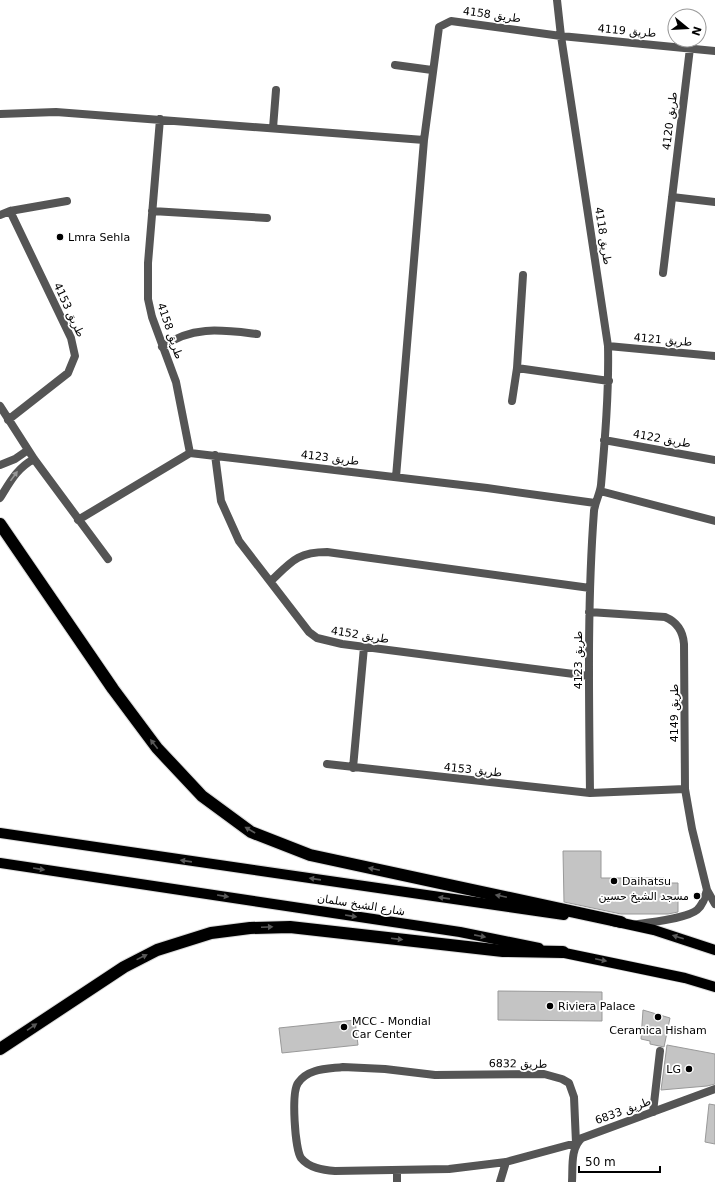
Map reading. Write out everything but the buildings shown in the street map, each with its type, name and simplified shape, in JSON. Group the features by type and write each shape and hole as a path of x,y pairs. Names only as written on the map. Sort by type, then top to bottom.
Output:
{"highway":[{"path":"0,524 113,689 157,748 202,796 251,832 310,855 627,924"},
{"path":"0,1049 124,966 175,943 211,933 250,928 290,927 503,951 563,952"}],"main road":[{"name":"شارع الشيخ سلمان","path":"0,833 627,924 654,930 715,950"},
{"name":"شارع الشيخ سلمان","path":"0,864 460,932 685,978 715,987"}],"street":[{"name":"طريق 4118","path":"557,0 561,36 608,346 608,381 604,440"},
{"name":"طريق 4158","path":"396,477 424,140 432,70 439,27 451,21 561,36"},
{"name":"طريق 4119","path":"561,36 667,46"},
{"name":"طريق 4119","path":"690,48 715,51"},
{"name":"طريق 4120","path":"663,273 690,48"},
{"path":"395,65 432,70"},
{"path":"273,128 276,90"},
{"path":"0,114 56,112 424,140"},
{"name":"طريق 4158","path":"160,119 148,263 148,293 152,317 180,397 190,453"},
{"path":"672,197 715,202"},
{"path":"0,215 10,211 67,201"},
{"name":"طريق 4153","path":"8,420 68,372 72,365 74,356 71,338 10,211"},
{"path":"152,211 267,218"},
{"path":"512,401 517,368 523,275"},
{"path":"162,346 174,338 186,333 226,330 257,334"},
{"name":"طريق 4121","path":"608,346 715,356"},
{"path":"517,368 608,381"},
{"path":"0,406 34,459 108,559"},
{"name":"طريق 4123","path":"590,793 590,588 595,504 600,492 604,440"},
{"name":"طريق 4122","path":"604,440 715,460"},
{"path":"0,465 15,459 28,450"},
{"path":"78,520 190,453"},
{"name":"طريق 4123","path":"190,453 396,477 595,504"},
{"name":"طريق 4152","path":"215,455 221,501 239,541 309,632 317,638 364,647 589,676"},
{"path":"0,498 15,474 34,459"},
{"path":"600,492 715,521"},
{"path":"270,581 295,558 304,554 327,552 590,588"},
{"name":"طريق 4149","path":"590,612 665,617 671,620 681,630 684,644 685,789 692,829 708,890 715,904"},
{"path":"353,768 364,647"},
{"name":"طريق 4153","path":"327,764 590,793 685,789"},
{"path":"627,924 683,917 691,914 698,909 708,890"},
{"path":"653,1112 660,1051"},
{"name":"طريق 6832","path":"343,1067 385,1069 435,1075 552,1075 569,1083 574,1097 576,1143 506,1162 449,1169 335,1171 320,1169 308,1164 301,1157 298,1147 293,1108 298,1083 312,1072 343,1067"},
{"name":"طريق 6833","path":"576,1143 588,1136 715,1089"},
{"path":"572,1182 576,1143"},
{"path":"500,1182 506,1162"},
{"path":"396,1170 397,1182"}],"place":[{"name":"Lmra Sehla","path":"60,237"},
{"name":"Daihatsu","path":"614,881"},
{"name":"مسجد الشيخ حسين","path":"697,896"},
{"name":"Riviera Palace","path":"550,1006"},
{"name":"Ceramica Hisham","path":"658,1017"},
{"name":"MCC - Mondial Car Center","path":"344,1027"},
{"name":"LG","path":"689,1069"}]}
